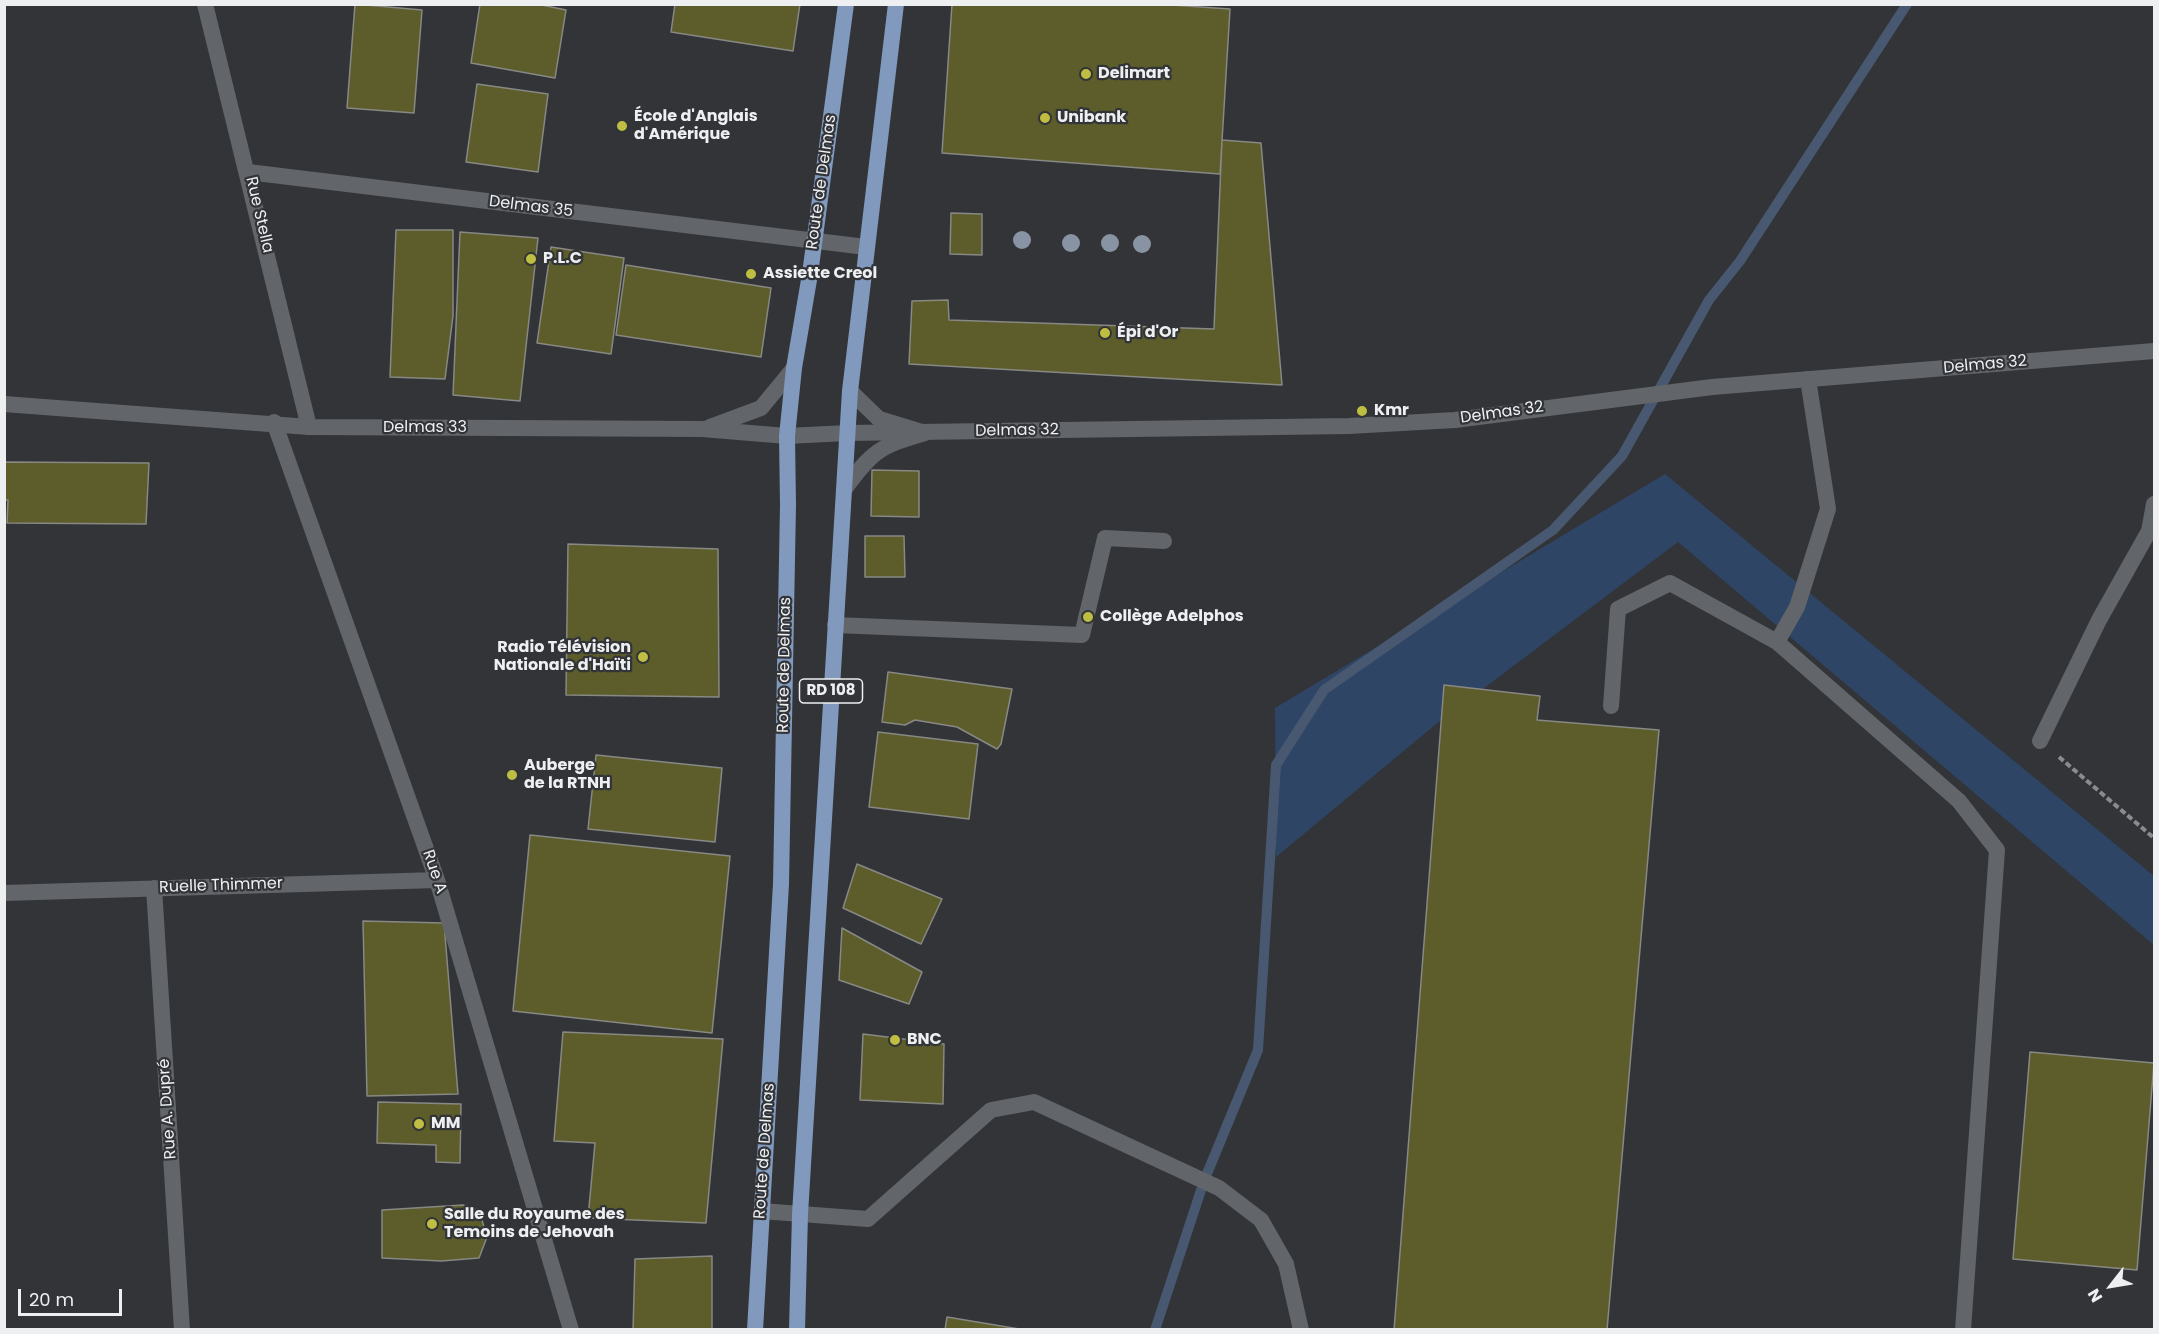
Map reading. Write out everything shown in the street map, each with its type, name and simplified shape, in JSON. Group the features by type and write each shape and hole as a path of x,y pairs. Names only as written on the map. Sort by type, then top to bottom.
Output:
{"main road":[{"name":"Route de Delmas","path":"755,1329 781,884 788,505 787,436 794,368 814,241 846,4"},
{"name":"RD 108","path":"797,1329 800,1214 850,391 896,4"}],"street":[{"name":"Rue Stella","path":"205,4 309,427"},
{"name":"Delmas 35","path":"248,172 866,247"},
{"name":"Delmas 32","path":"847,434 1349,426 1455,420 1712,387 2154,351"},
{"path":"702,429 761,408 794,368"},
{"path":"1777,642 1797,607 1828,509 1808,380"},
{"path":"850,391 879,419 925,433"},
{"name":"Delmas 33","path":"4,404 309,427 702,429 787,436 847,434"},
{"name":"Rue A","path":"274,423 437,880 571,1329"},
{"path":"844,490 867,459 882,447 925,433"},
{"path":"2040,741 2099,620 2149,531 2154,504"},
{"path":"835,625 1082,635 1106,538 1164,541"},
{"path":"1611,706 1618,609 1670,583 1777,642 1959,801 1997,850 1963,1329"},
{"name":"Ruelle Thimmer","path":"4,893 437,880"},
{"name":"Rue A. Dupré","path":"154,888 182,1329"},
{"path":"761,1211 868,1219 991,1110 1034,1102 1219,1188 1261,1220 1286,1264 1301,1329"}],"path":[{"path":"2040,741 2154,838"}],"shaded area":[{"path":"1665,474 2154,876 2154,945 1678,542 1435,725 1276,857 1275,708"}],"building":[{"path":"355,4 422,10 414,113 347,108"},
{"path":"480,4 537,4 566,10 555,78 471,63"},
{"path":"675,4 800,4 793,51 671,32"},
{"name":"Delimart","path":"952,4 1157,4 1230,9 1220,174 942,153"},
{"path":"477,84 548,94 538,172 466,162"},
{"path":"1222,140 1261,143 1282,385 909,364 912,301 948,300 949,320 1214,329"},
{"path":"951,213 982,214 982,255 950,254"},
{"path":"396,230 453,230 453,316 445,379 390,377"},
{"path":"460,232 538,238 520,401 453,395"},
{"path":"551,247 624,258 611,354 537,343"},
{"path":"626,265 771,288 761,357 616,335"},
{"path":"4,462 149,463 146,524 7,523 8,500 4,500"},
{"path":"872,470 919,471 919,517 871,516"},
{"path":"865,536 904,536 905,577 865,577"},
{"name":"Radio Télévision Nationale d'Haïti","path":"568,544 718,549 719,697 566,695"},
{"path":"888,672 1012,689 1001,744 997,749 957,727 915,720 905,725 882,722"},
{"path":"1444,685 1540,696 1537,720 1659,730 1607,1330 1394,1330"},
{"path":"878,732 978,744 969,819 869,807"},
{"path":"596,755 722,768 715,842 588,829"},
{"path":"530,835 730,856 712,1033 513,1011"},
{"path":"857,864 942,899 921,944 843,908"},
{"path":"363,921 444,923 458,1094 367,1096"},
{"path":"842,928 922,972 909,1004 839,980"},
{"path":"563,1032 723,1039 706,1223 588,1218 595,1143 554,1141"},
{"path":"863,1034 944,1044 943,1104 860,1100"},
{"path":"2030,1052 2154,1063 2137,1270 2013,1259"},
{"name":"MM","path":"378,1102 461,1104 460,1163 436,1162 436,1145 377,1143"},
{"name":"Salle du Royaume des Temoins de Jehovah","path":"463,1205 479,1210 487,1237 479,1258 441,1261 382,1258 382,1210"},
{"path":"712,1256 712,1330 633,1330 635,1259"},
{"path":"947,1317 1025,1330 945,1330"}],"waterway":[{"path":"1155,1330 1204,1181 1258,1050 1276,765 1324,690 1553,530 1622,456 1709,300 1740,261 1907,4"}],"place":[{"name":"Delimart","path":"1086,74"},
{"name":"Unibank","path":"1045,118"},
{"name":"École d'Anglais d'Amérique","path":"622,126"},
{"name":"P.L.C","path":"531,259"},
{"name":"Assiette Creol","path":"751,274"},
{"name":"Épi d'Or","path":"1105,333"},
{"name":"Kmr","path":"1362,411"},
{"name":"Collège Adelphos","path":"1088,617"},
{"name":"Radio Télévision Nationale d'Haïti","path":"643,657"},
{"name":"Auberge de la RTNH","path":"512,775"},
{"name":"BNC","path":"895,1040"},
{"name":"MM","path":"419,1124"},
{"name":"Salle du Royaume des Temoins de Jehovah","path":"432,1224"}]}
